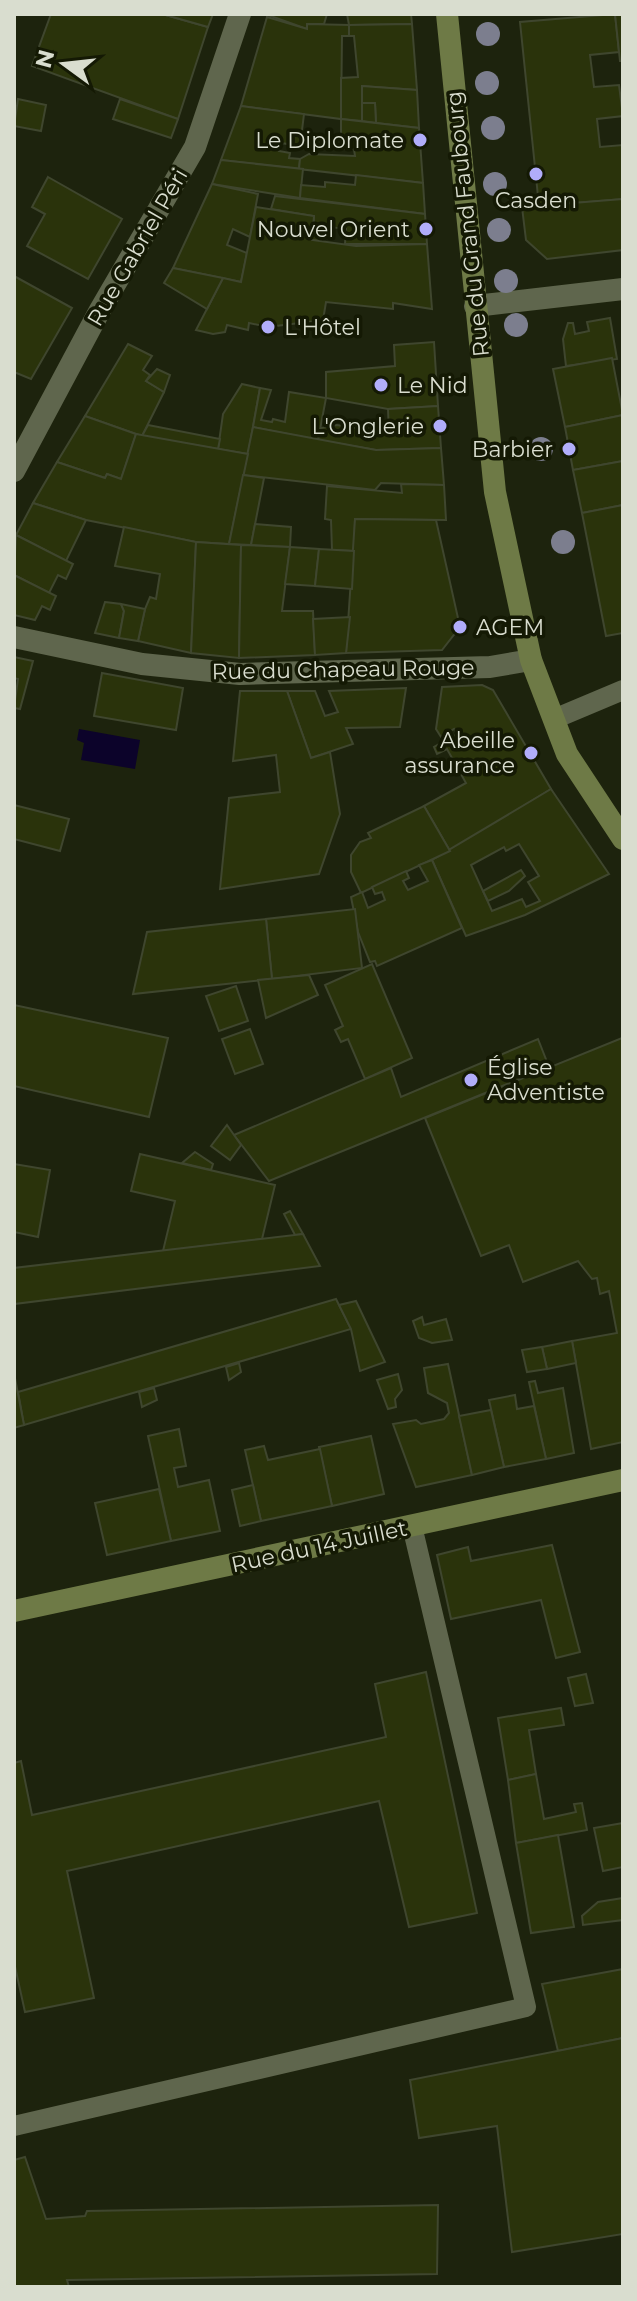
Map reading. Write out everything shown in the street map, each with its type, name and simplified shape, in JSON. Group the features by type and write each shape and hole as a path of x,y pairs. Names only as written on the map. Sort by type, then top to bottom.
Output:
{"main road":[{"name":"Rue du Grand Faubourg","path":"447,14 495,492 531,660 567,754 623,839"},
{"name":"Rue du 14 Juillet","path":"14,1611 623,1480"}],"street":[{"name":"Rue Gabriel Péri","path":"14,471 100,310 195,147 240,14"},
{"path":"475,306 623,289"},
{"name":"Rue du Chapeau Rouge","path":"14,637 142,664 240,674 490,667 531,660"}],"lane":[{"path":"554,719 623,690"},
{"path":"14,2126 526,2007 412,1526"}],"shaded area":[{"path":"79,729 140,740 135,769 81,760 84,743 77,740"}],"building":[{"path":"51,14 162,14 208,27 178,119 32,66"},
{"path":"162,14 213,14 208,27"},
{"path":"265,14 327,14 324,24 307,24 307,29"},
{"path":"347,14 411,14 412,24 349,25"},
{"path":"615,14 619,52 590,55 594,87 619,85 623,116 597,119 600,147 623,145 623,199 539,206 520,22"},
{"path":"615,14 623,14 623,61 620,61"},
{"path":"267,17 307,29 307,24 349,25 349,36 342,36 341,119 241,106"},
{"path":"412,24 417,90 362,86 362,121 341,119 341,78 358,77 354,36 349,36 349,25"},
{"path":"362,86 417,90 419,128 376,123 375,103 362,103"},
{"path":"18,99 46,105 41,131 14,126"},
{"path":"120,99 178,119 171,138 113,119"},
{"path":"362,103 375,103 376,123 362,121"},
{"path":"241,106 304,114 300,146 281,143 279,151 290,153 289,158 300,159 299,169 221,160"},
{"path":"341,119 419,128 423,183 299,169 300,159 309,154 355,156 354,149 341,149"},
{"path":"221,160 303,169 300,198 212,184"},
{"path":"356,175 423,183 425,214 300,198 301,185 325,187 325,182 355,185"},
{"path":"48,177 122,219 88,279 27,246 45,214 32,207"},
{"path":"212,184 258,194 250,237 233,229 227,245 247,253 241,282 173,268"},
{"path":"275,196 425,214 427,244 345,244 346,229 323,226 321,241 312,240 314,216 271,209"},
{"path":"623,199 623,250 547,259 526,240 522,207"},
{"path":"256,207 314,216 312,240 356,246 427,244 432,309 393,303 393,309 326,302 323,320 268,327 249,323 248,330 227,325 225,332 213,334 196,330 223,278 241,282"},
{"path":"173,268 223,278 207,309 164,283"},
{"path":"14,276 72,308 31,379 14,372"},
{"path":"610,318 617,359 566,366 563,339 568,323 573,323 575,334 589,331 587,322"},
{"name":"Le Nid","path":"434,342 438,406 388,409 326,398 326,372 395,366 394,345"},
{"path":"128,344 152,356 143,370 150,375 146,381 164,392 142,436 85,416"},
{"path":"612,358 623,415 565,427 553,369"},
{"path":"157,369 170,375 164,392 146,381"},
{"path":"242,384 260,388 248,454 218,449 223,414"},
{"path":"260,388 271,390 261,420 272,422 273,419 285,422 289,392 326,398 318,440 253,427"},
{"path":"438,406 441,448 376,450 318,440 321,428 337,425 389,434 388,409"},
{"path":"623,415 623,461 573,470 565,427"},
{"path":"85,416 136,434 121,479 107,474 105,478 57,462"},
{"path":"148,425 220,439 218,449 142,436"},
{"path":"253,427 376,450 441,448 444,485 381,483 375,490 243,475"},
{"path":"136,434 248,454 229,544 196,542 86,520 33,503 57,462 105,478 107,474 121,479"},
{"path":"623,461 623,505 582,513 573,470"},
{"path":"243,475 264,478 251,545 229,544"},
{"path":"401,484 444,485 446,520 355,519 354,551 332,550 331,520 325,519 327,486 402,493"},
{"path":"33,503 86,520 66,561 16,535"},
{"path":"623,505 623,633 606,636 582,513"},
{"path":"355,519 436,520 460,627 442,650 346,653"},
{"path":"255,524 291,527 290,547 251,545"},
{"path":"124,527 196,542 191,653 138,641 150,597 156,599 160,574 115,566"},
{"path":"16,535 73,564 66,579 58,575 49,593 14,575"},
{"path":"196,542 241,545 239,658 191,653"},
{"path":"241,545 290,547 282,611 313,611 315,655 239,658"},
{"path":"290,547 319,549 315,586 285,584"},
{"path":"319,549 354,551 352,589 315,586"},
{"path":"14,575 56,596 50,610 42,606 35,620 14,615"},
{"path":"105,602 121,604 124,611 119,638 95,633"},
{"path":"121,604 145,609 138,641 119,638 124,611"},
{"path":"350,617 346,653 315,655 313,619"},
{"path":"14,657 33,661 20,709 14,708 18,679 14,678"},
{"path":"102,673 183,688 176,730 94,716"},
{"path":"482,685 493,690 551,789 450,851 424,806 466,783 447,749 437,754 434,747 457,734 454,729 441,737 436,729 442,687"},
{"path":"406,688 400,727 346,728 353,744 311,758 287,691 315,691 325,716 338,712 329,691"},
{"path":"240,691 287,691 311,758 330,752 340,814 319,874 220,889 229,798 280,792 276,755 233,761"},
{"path":"551,789 609,874 525,915 466,936 432,860","holes":["519,844 539,876 528,882 540,901 526,907 522,899 492,911 471,865 504,847 506,851"]},
{"path":"14,805 69,819 60,851 14,839"},
{"path":"424,806 450,851 361,893 351,872 351,855 360,842 371,838 368,833"},
{"path":"432,860 462,928 377,966 375,961 370,962 358,932 351,897 362,892 368,908 385,900 382,892 375,894 372,887 406,871 409,878 403,881 408,890 428,881 419,865"},
{"path":"521,870 525,876 509,891 488,901 483,891"},
{"path":"355,909 362,968 272,979 266,919"},
{"path":"266,919 272,979 133,994 147,932"},
{"path":"372,964 412,1058 365,1079 348,1039 341,1042 335,1030 343,1026 325,985"},
{"path":"309,975 318,995 266,1018 258,980"},
{"path":"236,986 248,1021 219,1031 206,996"},
{"path":"14,1005 168,1038 149,1117 14,1086"},
{"path":"250,1029 263,1064 235,1074 222,1039"},
{"path":"622,1038 623,1442 591,1449 572,1341 617,1333 609,1291 600,1294 597,1278 592,1279 578,1261 523,1282 509,1245 481,1256 425,1118"},
{"path":"538,1039 549,1067 269,1181 234,1135 391,1068 401,1097"},
{"path":"227,1125 241,1145 230,1160 211,1146"},
{"path":"195,1152 213,1164 211,1170 182,1163"},
{"path":"140,1154 275,1185 262,1239 163,1251 175,1201 131,1191"},
{"path":"14,1164 50,1170 38,1237 14,1232"},
{"path":"290,1211 303,1234 295,1235 284,1214"},
{"path":"303,1234 320,1266 14,1304 14,1268"},
{"path":"336,1299 351,1329 24,1425 18,1392"},
{"path":"356,1301 385,1362 360,1371 351,1329 339,1305"},
{"path":"422,1317 424,1325 446,1319 452,1340 432,1343 419,1338 413,1321"},
{"path":"572,1341 576,1363 547,1369 542,1347"},
{"path":"542,1347 547,1369 527,1372 522,1350"},
{"path":"239,1363 241,1372 229,1380 226,1367"},
{"path":"448,1364 472,1475 416,1487 393,1424 416,1420 421,1424 444,1419 449,1413 447,1403 428,1393 424,1368"},
{"path":"14,1373 24,1425 14,1428"},
{"path":"398,1374 402,1390 395,1399 396,1407 388,1409 377,1380"},
{"path":"535,1381 538,1393 563,1388 574,1453 546,1459 529,1382"},
{"path":"154,1388 157,1400 142,1407 139,1392"},
{"path":"515,1395 517,1409 534,1406 546,1459 504,1467 489,1400"},
{"path":"491,1410 504,1467 472,1475 459,1416"},
{"path":"179,1429 186,1466 174,1468 178,1487 209,1480 220,1531 171,1541 148,1436"},
{"path":"371,1436 384,1494 332,1506 319,1447"},
{"path":"264,1446 268,1460 320,1449 332,1506 261,1521 245,1450"},
{"path":"253,1485 261,1521 240,1526 232,1490"},
{"path":"159,1489 171,1541 107,1555 95,1503"},
{"path":"552,1545 580,1652 556,1658 541,1600 451,1619 437,1555 468,1547 471,1561"},
{"path":"426,1672 477,1913 409,1927 379,1801 67,1871 94,1998 25,2012 14,1962 14,1763 21,1761 32,1815 386,1737 375,1684"},
{"path":"586,1674 593,1703 575,1706 568,1678"},
{"path":"561,1708 564,1725 529,1730 536,1774 508,1780 498,1718"},
{"path":"536,1774 544,1819 576,1812 574,1804 582,1803 587,1830 516,1843 508,1780"},
{"path":"623,1823 623,1867 603,1871 594,1828"},
{"path":"558,1835 574,1927 531,1933 516,1843"},
{"path":"623,1898 623,1920 583,1925 582,1916 598,1902"},
{"path":"623,1969 623,2038 558,2051 542,1984"},
{"path":"623,2038 623,2234 512,2252 497,2126 419,2138 410,2080"},
{"path":"25,2157 46,2219 85,2216 87,2211 438,2205 437,2274 67,2280 69,2287 14,2287 14,2160"}],"place":[{"name":"Le Diplomate","path":"420,140"},
{"name":"Casden","path":"536,174"},
{"name":"Nouvel Orient","path":"426,229"},
{"name":"L'Hôtel","path":"268,327"},
{"name":"Le Nid","path":"381,385"},
{"name":"L'Onglerie","path":"440,426"},
{"name":"Barbier","path":"569,449"},
{"name":"AGEM","path":"460,627"},
{"name":"Abeille assurance","path":"531,753"},
{"name":"Église Adventiste","path":"471,1080"}]}
